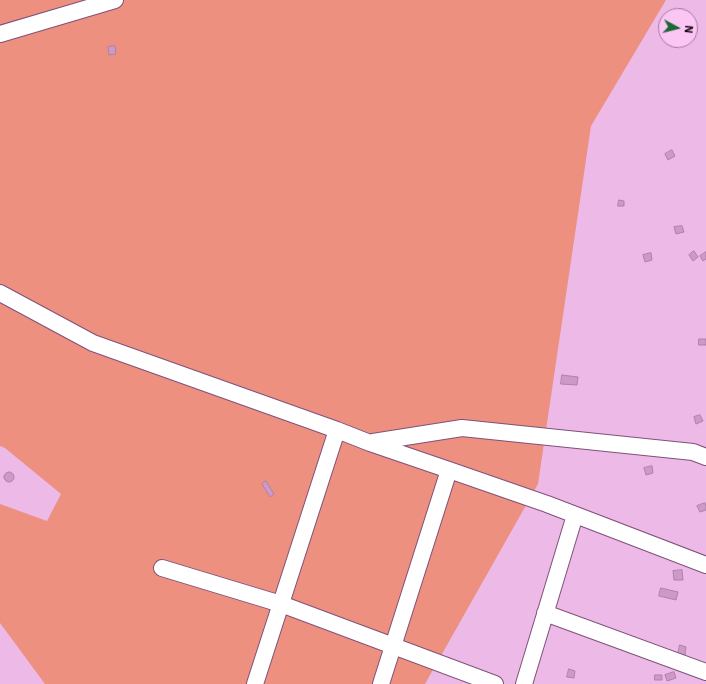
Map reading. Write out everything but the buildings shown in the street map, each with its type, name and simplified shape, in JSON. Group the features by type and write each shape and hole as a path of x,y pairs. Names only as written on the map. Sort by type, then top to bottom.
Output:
{"street":[{"path":"0,34 115,0"},
{"path":"0,293 93,343 370,443 450,470 706,565"},
{"path":"370,443 462,428 693,452 706,457"},
{"path":"255,684 337,430"},
{"path":"381,684 450,470"},
{"path":"524,684 574,515"},
{"path":"162,568 281,604 496,684"},
{"path":"545,613 706,672"}],"shaded area":[{"path":"0,0 666,0 661,8 658,8 658,13 591,126 538,484 425,684 45,684 0,623 0,504 47,521 61,494 5,448 0,446"}]}
